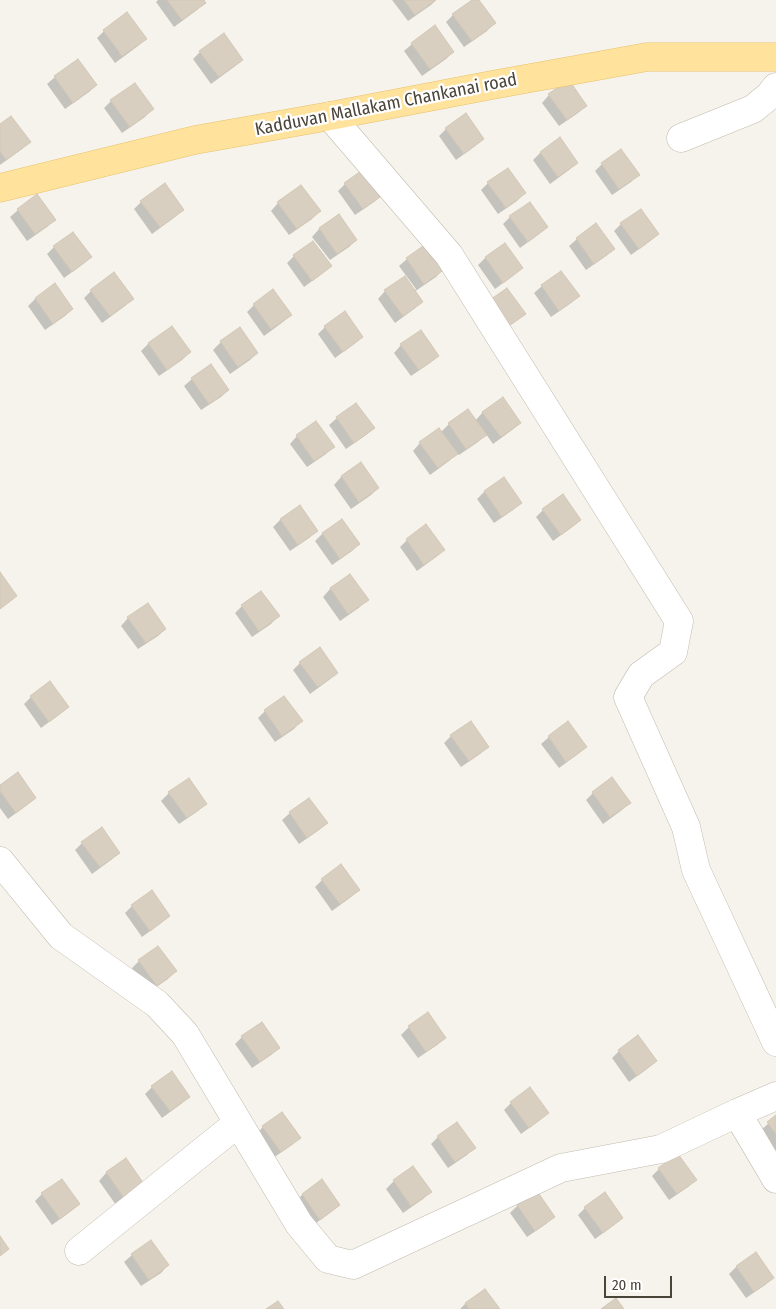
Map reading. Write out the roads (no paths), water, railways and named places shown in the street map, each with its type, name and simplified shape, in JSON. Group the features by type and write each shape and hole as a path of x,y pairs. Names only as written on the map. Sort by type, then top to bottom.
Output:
{"main road":[{"name":"Kadduvan Mallakam Chankanai road","path":"0,188 195,140 647,57 774,60"}],"street":[{"path":"681,138 753,108 770,95 776,87"},
{"path":"330,116 449,255 679,621 673,652 641,675 628,697 686,827 696,870 776,1042"},
{"path":"0,861 61,936 157,1004 184,1034 299,1224 328,1259 353,1266 560,1168 661,1149 776,1096"},
{"path":"737,1113 776,1179"},
{"path":"79,1251 238,1122"}]}
